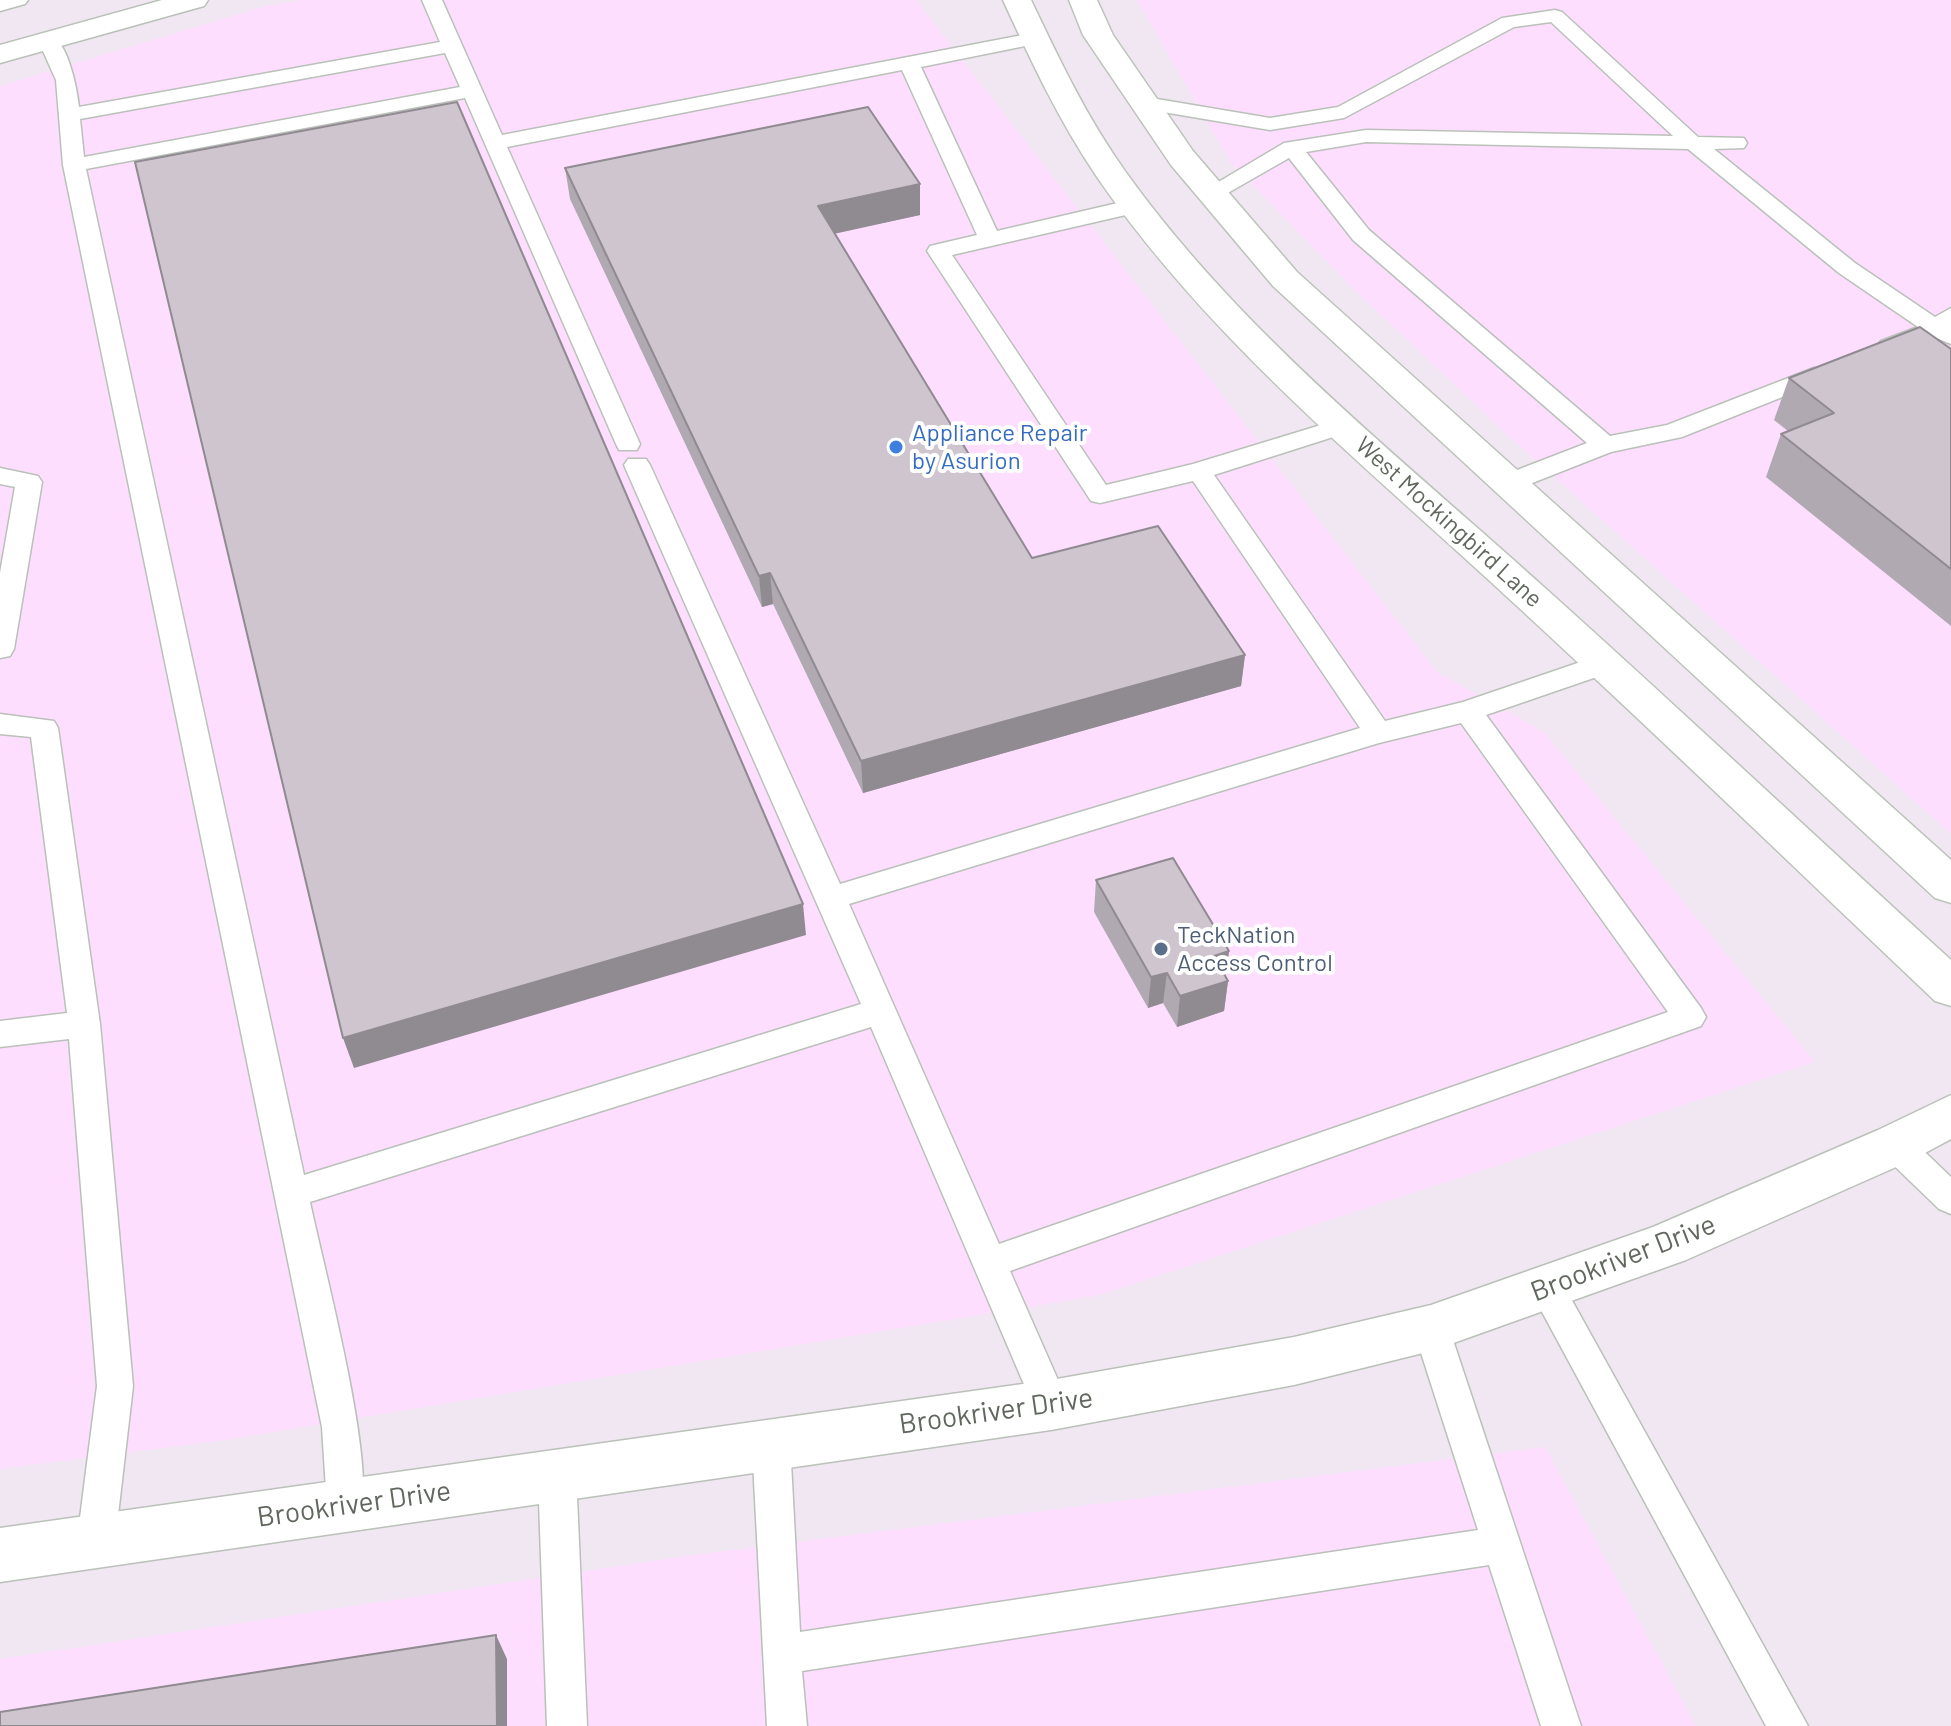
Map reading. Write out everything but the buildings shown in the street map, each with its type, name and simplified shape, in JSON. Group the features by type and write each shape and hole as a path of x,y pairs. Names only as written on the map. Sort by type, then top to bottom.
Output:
{"main road":[{"path":"0,54 194,0"},
{"name":"West Mockingbird Lane","path":"1017,0 1033,39 1081,129 1135,206 1228,318 1303,392 1604,664 1951,988"},
{"path":"1083,0 1098,35 1182,158 1285,279 1951,886"},
{"name":"Brookriver Drive","path":"0,1555 1051,1405 1294,1361 1431,1328 1668,1244 1895,1145 1951,1115"}],"lane":[{"path":"0,5 18,0"},
{"path":"432,0 831,898 1051,1405"},
{"path":"1145,103 1270,124 1344,112 1509,22 1555,8 1693,143 1847,268 1946,327"},
{"path":"493,143 1033,39"},
{"path":"48,40 66,80 74,165 340,1427 346,1505"},
{"path":"69,115 451,46"},
{"path":"909,63 990,239"},
{"path":"74,165 470,91"},
{"path":"1211,193 1292,148 1366,136 1736,143"},
{"path":"1292,148 1361,235 1605,445"},
{"path":"1135,206 938,251 1100,495 1199,471 1343,426"},
{"path":"1508,483 1605,445 1673,432 1856,359 1946,327"},
{"path":"1199,471 1378,733"},
{"path":"0,476 29,482 0,649"},
{"path":"831,898 1378,733 1468,711 1604,664"},
{"path":"989,1263 1690,1017 1468,711"},
{"path":"0,724 44,728 84,1024 115,1386 96,1541"},
{"path":"291,1193 880,1011"},
{"path":"0,1034 84,1024"},
{"path":"1895,1145 1951,1199"},
{"path":"1547,1288 1788,1726"},
{"path":"1431,1328 1561,1726"},
{"path":"771,1443 787,1726"},
{"path":"557,1474 567,1726"},
{"path":"781,1655 1502,1545"}],"shaded area":[{"path":"302,0 916,0 1437,672 1544,732 1815,1062 1096,1296 225,1440 0,1469 0,86 266,6"},
{"path":"1137,0 1951,0 1951,834 1499,427 1357,292 1231,163"},
{"path":"1545,1447 1696,1726 0,1726 0,1659 686,1556"}],"place":[{"name":"Appliance Repair by Asurion","path":"896,447"},
{"name":"TeckNation Access Control","path":"1161,949"}]}
